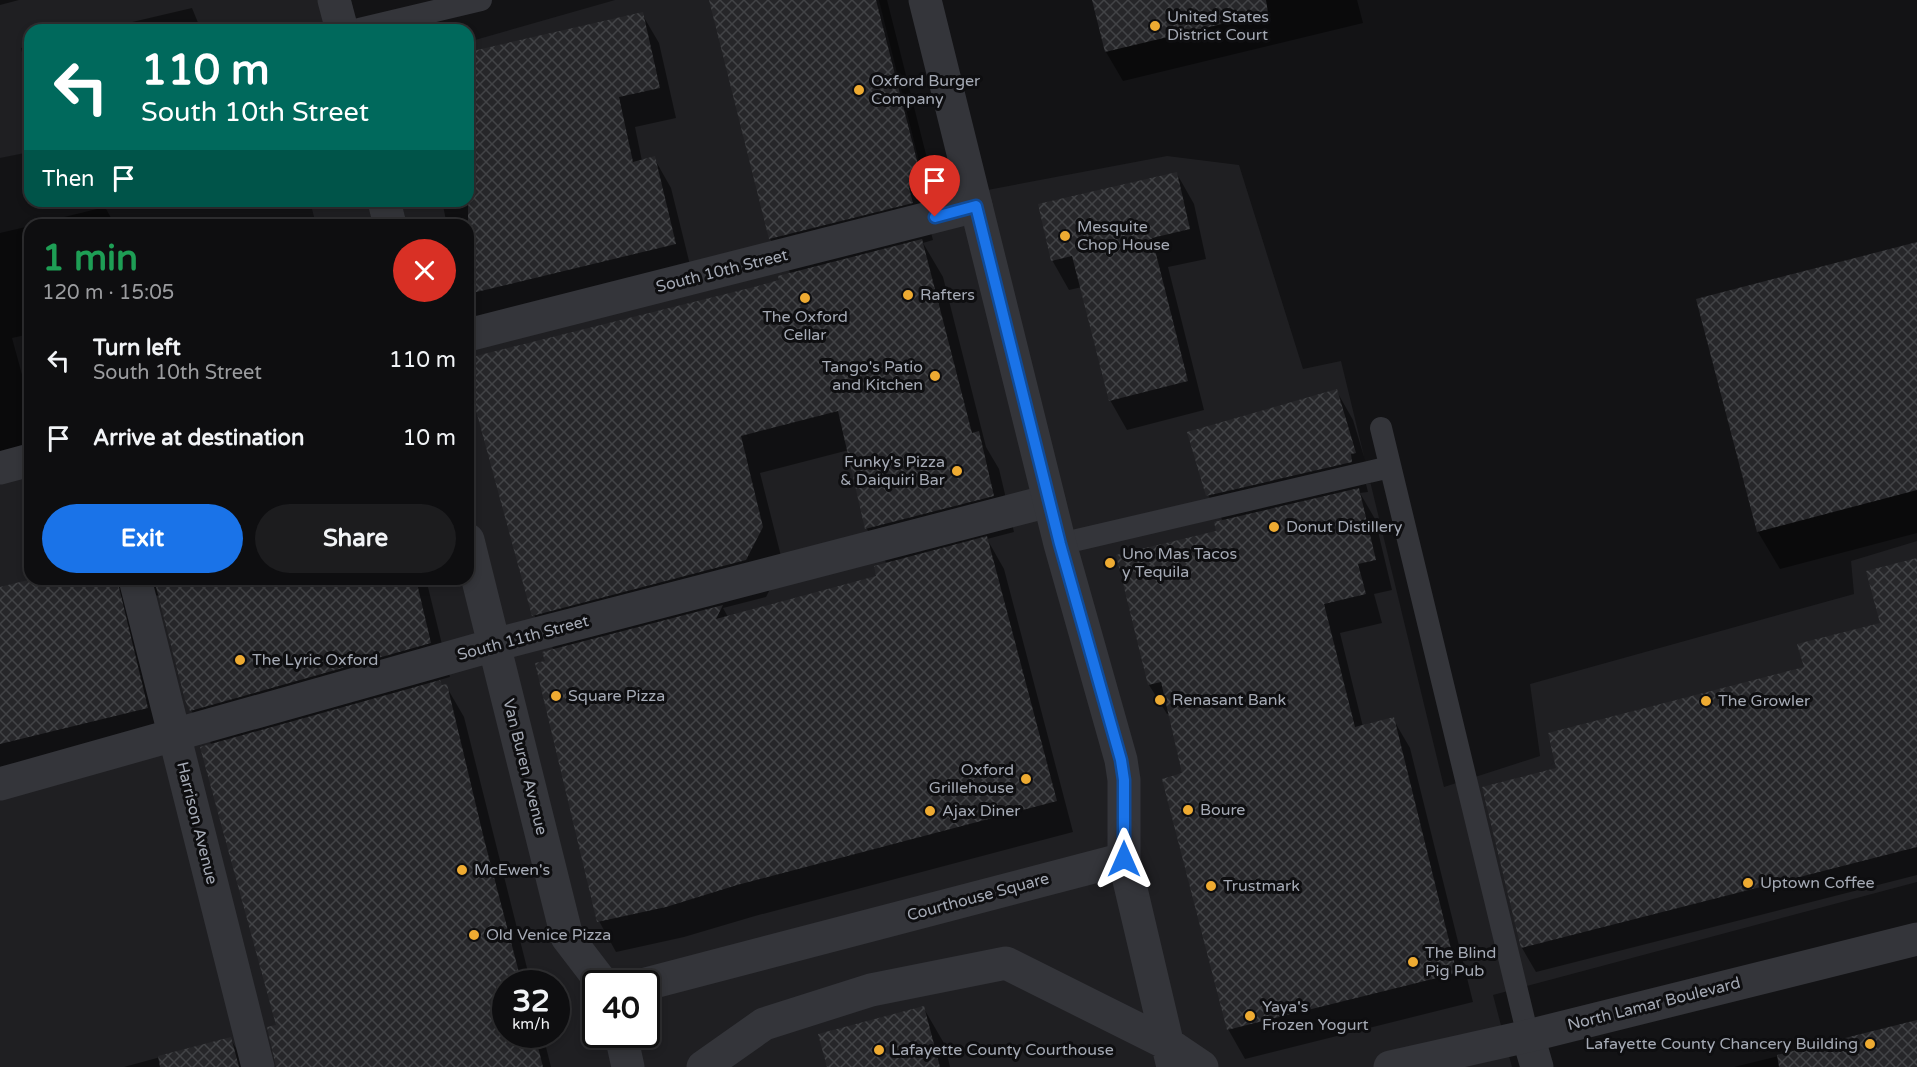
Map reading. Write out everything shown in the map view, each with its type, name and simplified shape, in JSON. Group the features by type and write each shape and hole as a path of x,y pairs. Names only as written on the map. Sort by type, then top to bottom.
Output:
{"street":[{"path":"334,0 340,24"},
{"path":"925,0 1048,501 1121,760 1124,780 1124,859 1171,1055"},
{"name":"South 10th Street","path":"474,333 976,206"},
{"path":"0,468 24,462"},
{"name":"South 11th Street","path":"0,784 494,645 1048,501"},
{"name":"Van Buren Avenue","path":"474,564 567,937 592,970"},
{"name":"Harrison Avenue","path":"137,585 258,1067"},
{"name":"Courthouse Square","path":"660,980 1124,859"},
{"name":"North Lamar Boulevard","path":"1390,1067 1528,1036 1917,939"},
{"path":"703,1067 764,1024 871,990 1006,963 1171,1055 1202,1067"},
{"path":"1528,1036 1537,1067"},
{"path":"624,1048 628,1067"}],"lane":[{"path":"380,24 481,0"},
{"path":"1381,428 1528,1036"},
{"path":"1060,544 1390,467"}],"shaded area":[{"path":"0,0 351,0 357,24 24,24 24,153 0,158"},
{"path":"615,0 879,0 929,201 1167,156 1239,165 1303,369 1341,361 1444,787 1540,756 1530,684 1854,594 1851,561 1917,541 1917,882 1493,995 1512,1067 0,1067 0,452 24,445 24,585 474,585 474,219 314,219 312,207 474,207 474,40"}],"building":[{"path":"709,0 876,0 923,184 909,188 913,203 769,239"},
{"name":"United States District Court","path":"1092,0 1266,0 1268,13 1105,52"},
{"path":"643,12 660,88 619,97 633,162 655,156 676,244 474,293 474,219 468,219 468,207 474,207 474,51"},
{"path":"1177,172 1190,229 1152,238 1188,381 1109,401 1072,256 1051,261 1038,204"},
{"path":"922,239 972,433 979,431 994,496 865,529 838,411 741,436 763,527 746,560 532,616 474,403 474,357 758,286 779,280 778,276"},
{"path":"1917,242 1917,490 1757,532 1696,299"},
{"path":"1337,389 1356,453 1351,454 1352,462 1206,496 1187,432"},
{"path":"1359,488 1376,560 1358,564 1366,594 1324,604 1355,727 1394,717 1457,973 1227,1030 1162,779 1182,773 1161,682 1148,685 1116,555 1216,531 1214,522"},
{"path":"987,536 1057,801 737,885 666,907 597,922 535,663 545,661 542,652 723,605 716,619 876,576 874,566"},
{"path":"1917,558 1917,847 1521,948 1482,787 1556,768 1548,733 1804,667 1797,644 1880,623 1866,571"},
{"path":"24,581 24,585 118,585 148,708 0,744 0,587"},
{"name":"The Lyric Oxford","path":"156,585 417,585 431,643 190,711 185,700"},
{"path":"440,680 442,685 447,684 518,970 492,970 492,1048 538,1048 543,1067 276,1067 267,1027 276,1025 200,747"},
{"name":"Lafayette County Courthouse","path":"924,1006 940,1067 827,1067 818,1034"},
{"name":"Lafayette County Chancery Building","path":"1917,1020 1917,1067 1779,1067 1777,1055"},
{"path":"231,1037 239,1067 160,1067 158,1056"}],"place":[{"name":"United States District Court","path":"1155,26"},
{"name":"Oxford Burger Company","path":"859,90"},
{"name":"Mesquite Chop House","path":"1065,236"},
{"name":"Rafters","path":"908,295"},
{"name":"The Oxford Cellar","path":"805,298"},
{"name":"Tango's Patio and Kitchen","path":"935,376"},
{"name":"Funky's Pizza & Daiquiri Bar","path":"957,471"},
{"name":"Donut Distillery","path":"1274,527"},
{"name":"Uno Mas Tacos y Tequila","path":"1110,563"},
{"name":"The Lyric Oxford","path":"240,660"},
{"name":"Square Pizza","path":"556,696"},
{"name":"Renasant Bank","path":"1160,700"},
{"name":"The Growler","path":"1706,701"},
{"name":"Oxford Grillehouse","path":"1026,779"},
{"name":"Boure","path":"1188,810"},
{"name":"Ajax Diner","path":"930,811"},
{"name":"McEwen's","path":"462,870"},
{"name":"Uptown Coffee","path":"1748,883"},
{"name":"Trustmark","path":"1211,886"},
{"name":"Old Venice Pizza","path":"474,935"},
{"name":"The Blind Pig Pub","path":"1413,962"},
{"name":"Yaya's Frozen Yogurt","path":"1250,1016"},
{"name":"Lafayette County Chancery Building","path":"1870,1044"},
{"name":"Lafayette County Courthouse","path":"879,1050"}],"route":[{"path":"935,217 976,206 1060,544 1121,760 1124,780 1124,859"}]}
